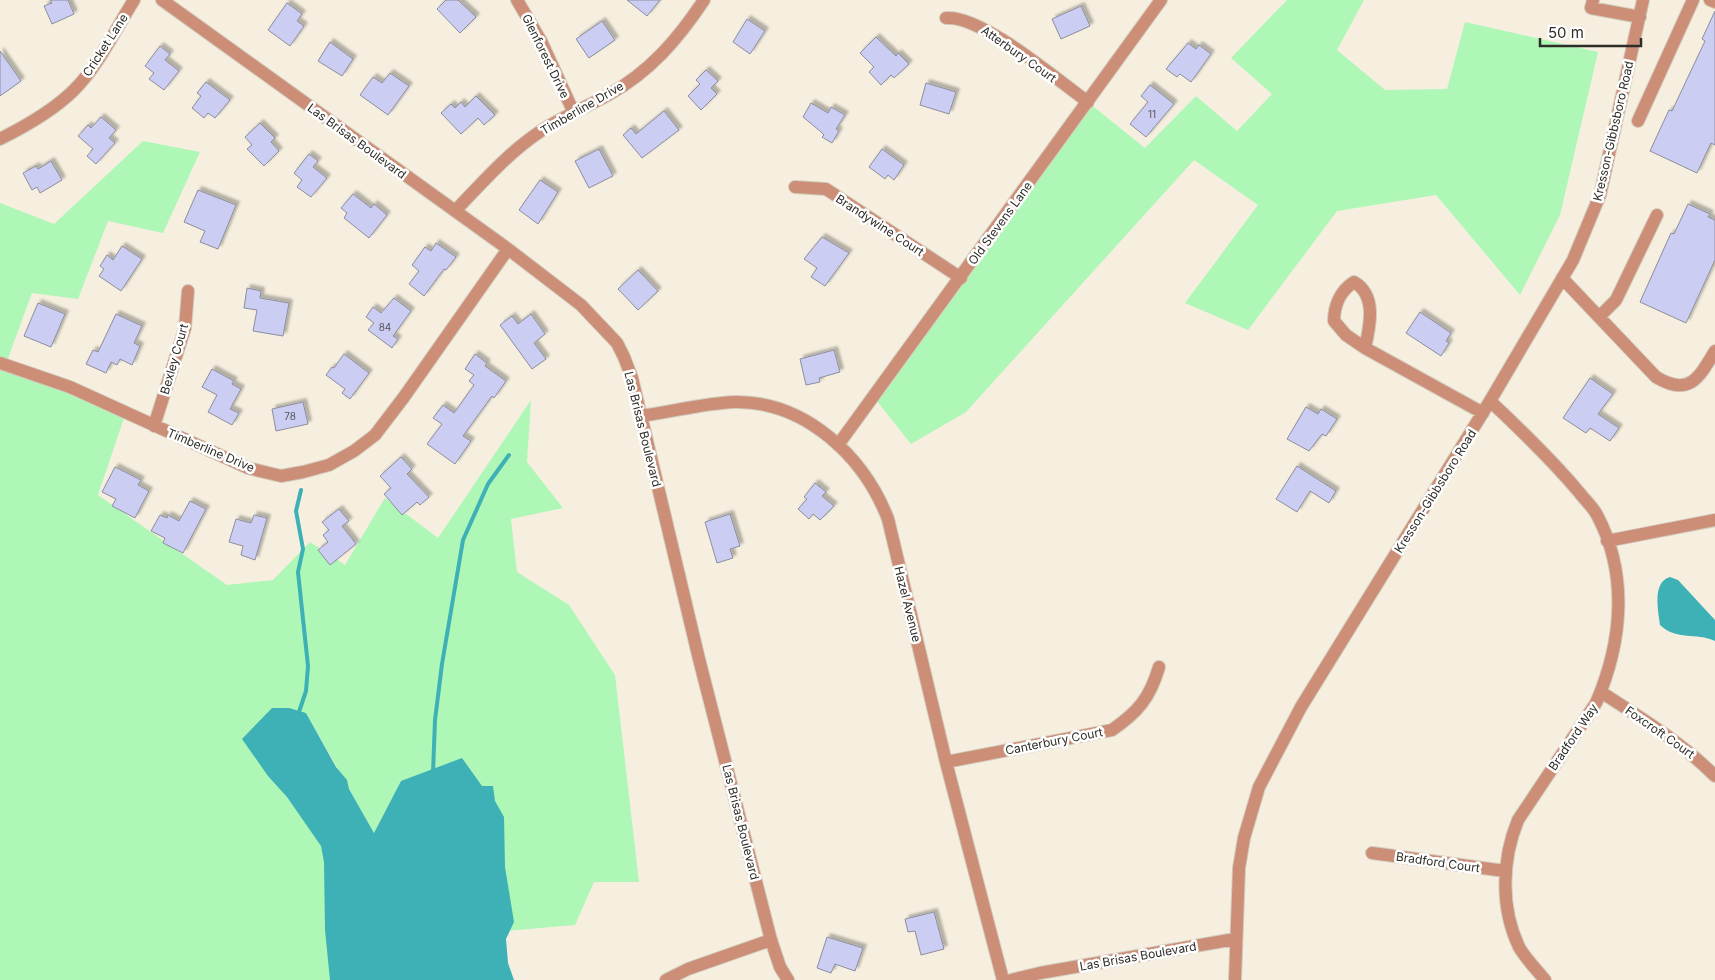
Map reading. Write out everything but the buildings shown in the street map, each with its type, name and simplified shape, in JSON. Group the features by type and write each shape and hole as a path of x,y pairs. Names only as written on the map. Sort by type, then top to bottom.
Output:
{"street":[{"name":"Cricket Lane","path":"0,139 47,112 74,90 94,66 134,0"},
{"name":"Las Brisas Boulevard","path":"162,0 508,249 581,305 617,344 632,378 699,659 771,940 788,980"},
{"name":"Glenforest Drive","path":"517,0 541,41 574,113"},
{"name":"Timberline Drive","path":"456,211 494,170 538,132 610,94 655,63 689,23 704,0"},
{"name":"Old Stevens Lane","path":"838,445 1161,0"},
{"path":"1593,0 1591,8 1640,17"},
{"name":"Kresson-Gibbsboro Road","path":"1235,980 1239,868 1244,838 1259,787 1301,708 1483,413 1573,260 1600,195 1643,0"},
{"path":"1638,121 1693,0"},
{"path":"1710,0 1715,2"},
{"name":"Atterbury Court","path":"946,18 957,17 987,29 1088,102"},
{"name":"Brandywine Court","path":"795,187 826,189 961,278"},
{"path":"1599,317 1616,300 1656,215"},
{"name":"Timberline Drive","path":"0,363 70,387 256,470 281,476 329,465 354,451 374,435 404,397 508,249"},
{"path":"1562,278 1656,377 1668,384 1679,386 1693,383 1715,351"},
{"path":"1365,348 1370,310 1366,293 1360,285 1354,282 1334,306 1334,321 1346,335 1365,348 1483,413"},
{"name":"Bexley Court","path":"154,426 185,328 188,290"},
{"name":"Bradford Way","path":"1490,401 1531,439 1566,476 1597,514 1607,541 1618,584 1620,607 1615,644 1601,692 1596,703 1518,820 1510,839 1505,871 1510,920 1520,948 1545,980"},
{"name":"Hazel Avenue","path":"641,416 735,402 788,410 803,418 838,445 863,472 879,496 888,520 946,762 1003,980"},
{"path":"1607,541 1715,520"},
{"name":"Canterbury Court","path":"946,762 1112,730 1128,719 1142,705 1152,689 1159,667"},
{"name":"Foxcroft Court","path":"1601,692 1654,726 1699,760 1715,776"},
{"name":"Bradford Court","path":"1372,853 1505,871"},
{"name":"Las Brisas Boulevard","path":"1012,980 1040,973 1235,939"},
{"path":"666,980 688,968 771,940"}],"green space":[{"path":"1287,0 1364,0 1337,50 1385,90 1447,89 1465,22 1598,52 1560,215 1520,295 1436,195 1337,211 1248,330 1185,303 1258,205 1194,160 966,412 911,444 876,400 1089,103 1145,148 1196,96 1237,131 1272,94 1231,58"},
{"path":"143,141 200,152 163,233 108,221 78,299 32,293 7,361 126,412 98,495 227,585 273,580 310,542 345,565 385,498 438,538 531,400 527,462 563,508 511,519 517,572 569,605 615,675 639,882 594,882 575,925 505,931 401,781 374,833 306,713 327,855 341,980 0,980 0,203 54,224"}],"water":[{"path":"1670,577 1678,580 1715,620 1715,641 1708,638 1673,633 1660,625 1658,590 1664,580"},
{"path":"272,708 289,708 306,713 336,767 347,780 349,789 374,833 401,781 462,758 482,786 493,786 495,801 504,817 505,867 514,922 506,939 508,963 514,980 330,980 325,930 324,862 321,846 287,797 268,776 242,739"}],"waterway":[{"path":"433,773 435,720 442,664 463,540 488,484 509,455"},
{"path":"298,715 306,691 308,666 298,572 303,549 296,511 301,490"}]}
